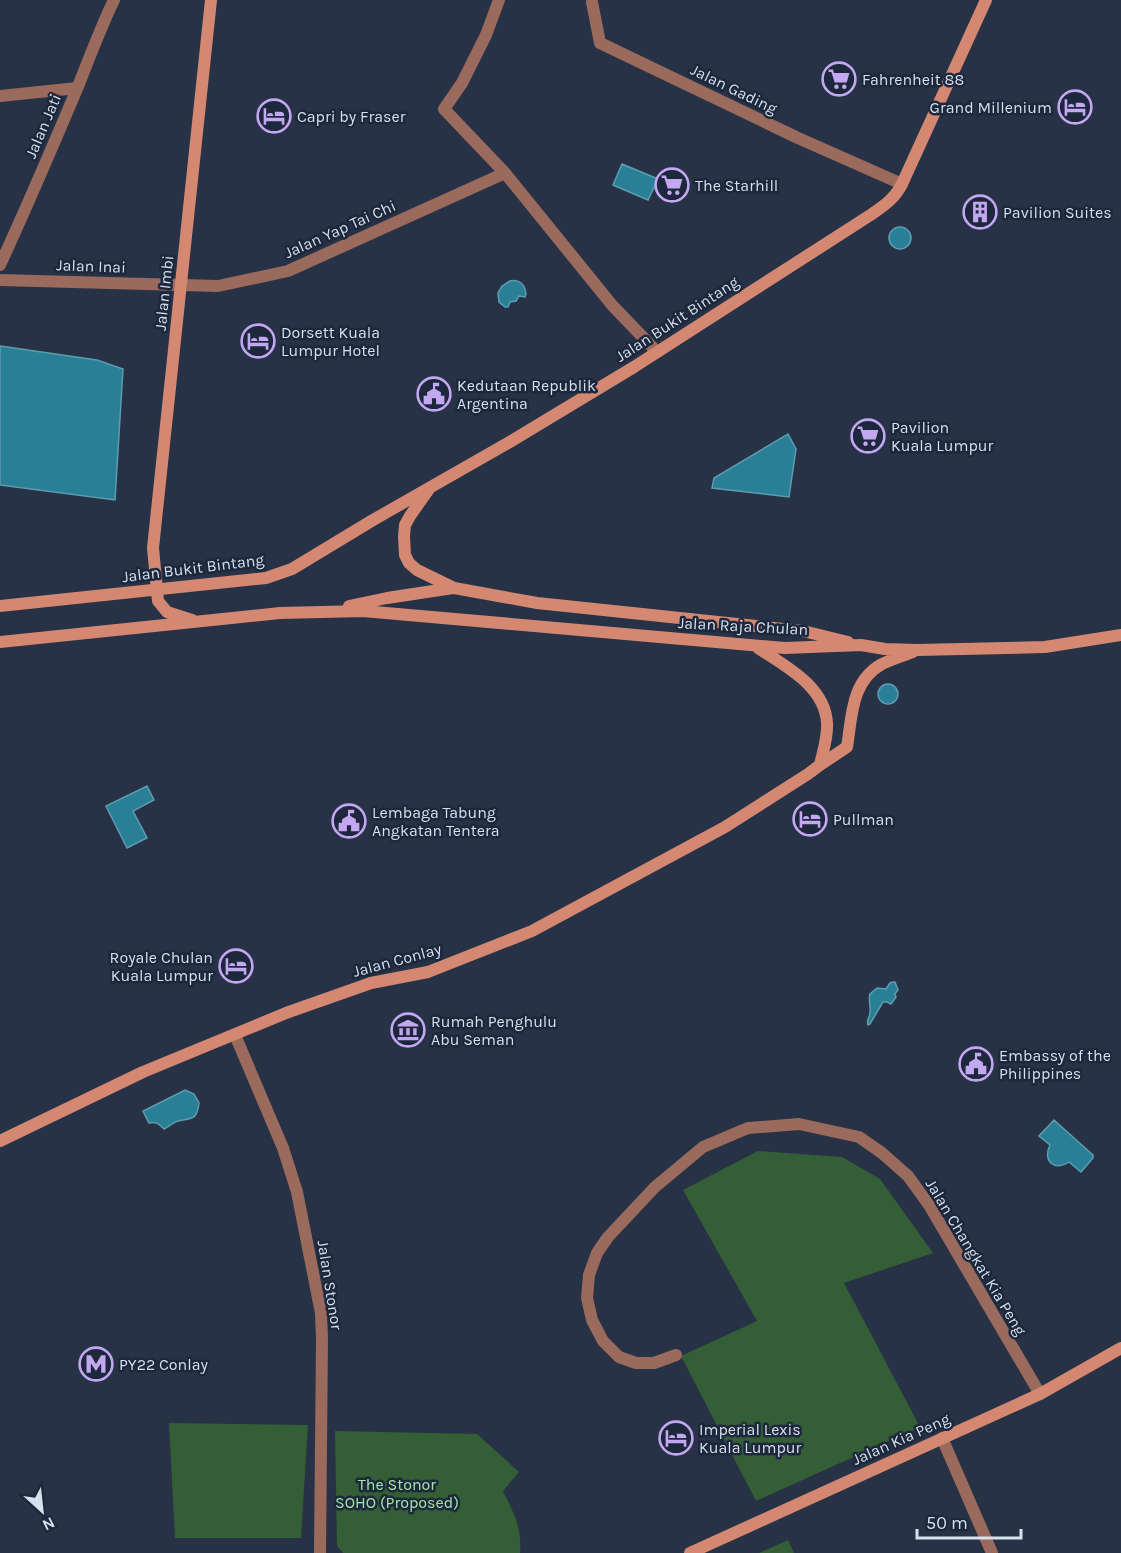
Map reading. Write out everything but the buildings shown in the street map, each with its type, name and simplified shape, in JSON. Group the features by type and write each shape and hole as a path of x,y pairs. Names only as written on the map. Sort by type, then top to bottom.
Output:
{"main road":[{"name":"Jalan Imbi","path":"156,589 153,548 211,0"},
{"name":"Jalan Bukit Bintang","path":"0,606 266,578 292,569 657,352 892,199 902,184 986,0"},
{"path":"432,486 405,525 405,555 409,563 417,570 454,588 537,603 803,631 861,645"},
{"path":"0,642 199,621 319,612 387,598 454,588"},
{"path":"156,589 158,601 167,612 199,621"},
{"name":"Jalan Raja Chulan","path":"319,612 363,611 785,648 861,645 885,649 917,650 1045,647 1120,636"},
{"path":"756,646 799,676 810,686 824,706 828,725 820,765"},
{"name":"Jalan Conlay","path":"0,1141 143,1072 286,1013 371,983 428,972 532,931 725,827 847,747 855,696 863,681 882,664 917,650"},
{"name":"Jalan Kia Peng","path":"690,1553 1040,1394 1121,1348"}],"street":[{"name":"Jalan Jati","path":"0,265 114,0"},
{"path":"499,0 486,35 462,83 444,109 505,173 612,305 657,352"},
{"name":"Jalan Gading","path":"589,1 600,43 798,138 902,184"},
{"path":"0,96 78,88"},
{"name":"Jalan Yap Tai Chi","path":"181,284 218,286 288,271 505,173"},
{"name":"Jalan Inai","path":"0,280 181,284"},
{"name":"Jalan Stonor","path":"235,1035 291,1172 321,1313 320,1553"},
{"name":"Jalan Changkat Kia Peng","path":"676,1355 654,1363 636,1363 619,1357 603,1341 592,1320 587,1298 589,1275 597,1253 608,1237 655,1187 702,1147 748,1128 799,1124 859,1137 882,1153 908,1176 929,1205 1040,1394"},
{"path":"942,1438 992,1553"}],"green space":[{"path":"758,1151 842,1157 880,1179 933,1253 844,1283 920,1427 756,1501 681,1356 757,1321 683,1190"},
{"path":"169,1423 308,1425 301,1538 175,1538"},
{"name":"The Stonor SOHO (Proposed)","path":"335,1431 477,1434 519,1472 503,1491 518,1528 520,1553 343,1553 337,1546"},
{"path":"788,1540 794,1553 759,1553"}],"water":[{"path":"622,164 658,179 648,200 613,185"},
{"path":"900,227 908,230 911,238 908,246 900,249 892,246 889,238 892,230"},
{"path":"510,281 521,283 526,294 525,297 519,296 516,301 510,302 508,307 505,307 499,302 498,293 502,286"},
{"path":"0,346 97,360 123,369 115,500 0,485"},
{"path":"788,434 796,449 789,497 712,488 714,478"},
{"path":"888,684 895,687 898,694 895,701 888,704 881,701 878,694 881,687"},
{"path":"147,786 154,800 133,811 147,838 127,848 106,806"},
{"path":"895,982 898,990 896,997 891,1004 883,1002 868,1025 870,994 877,988 886,989 890,983"},
{"path":"185,1090 194,1094 199,1103 195,1116 176,1122 164,1129 157,1123 149,1123 143,1111"},
{"path":"1054,1120 1093,1155 1081,1172 1069,1162 1059,1166 1049,1160 1050,1145 1039,1136"}],"place":[{"name":"Fahrenheit 88","path":"839,79"},
{"name":"Grand Millenium","path":"1075,107"},
{"name":"Capri by Fraser","path":"274,116"},
{"name":"The Starhill","path":"672,185"},
{"name":"Pavilion Suites","path":"980,212"},
{"name":"Dorsett Kuala Lumpur Hotel","path":"258,341"},
{"name":"Kedutaan Republik Argentina","path":"434,394"},
{"name":"Pavilion Kuala Lumpur","path":"868,436"},
{"name":"Pullman","path":"810,819"},
{"name":"Lembaga Tabung Angkatan Tentera","path":"349,821"},
{"name":"Royale Chulan Kuala Lumpur","path":"236,966"},
{"name":"Rumah Penghulu Abu Seman","path":"408,1030"},
{"name":"Embassy of the Philippines","path":"976,1064"},
{"name":"PY22 Conlay","path":"96,1364"},
{"name":"Imperial Lexis Kuala Lumpur","path":"676,1438"}]}
